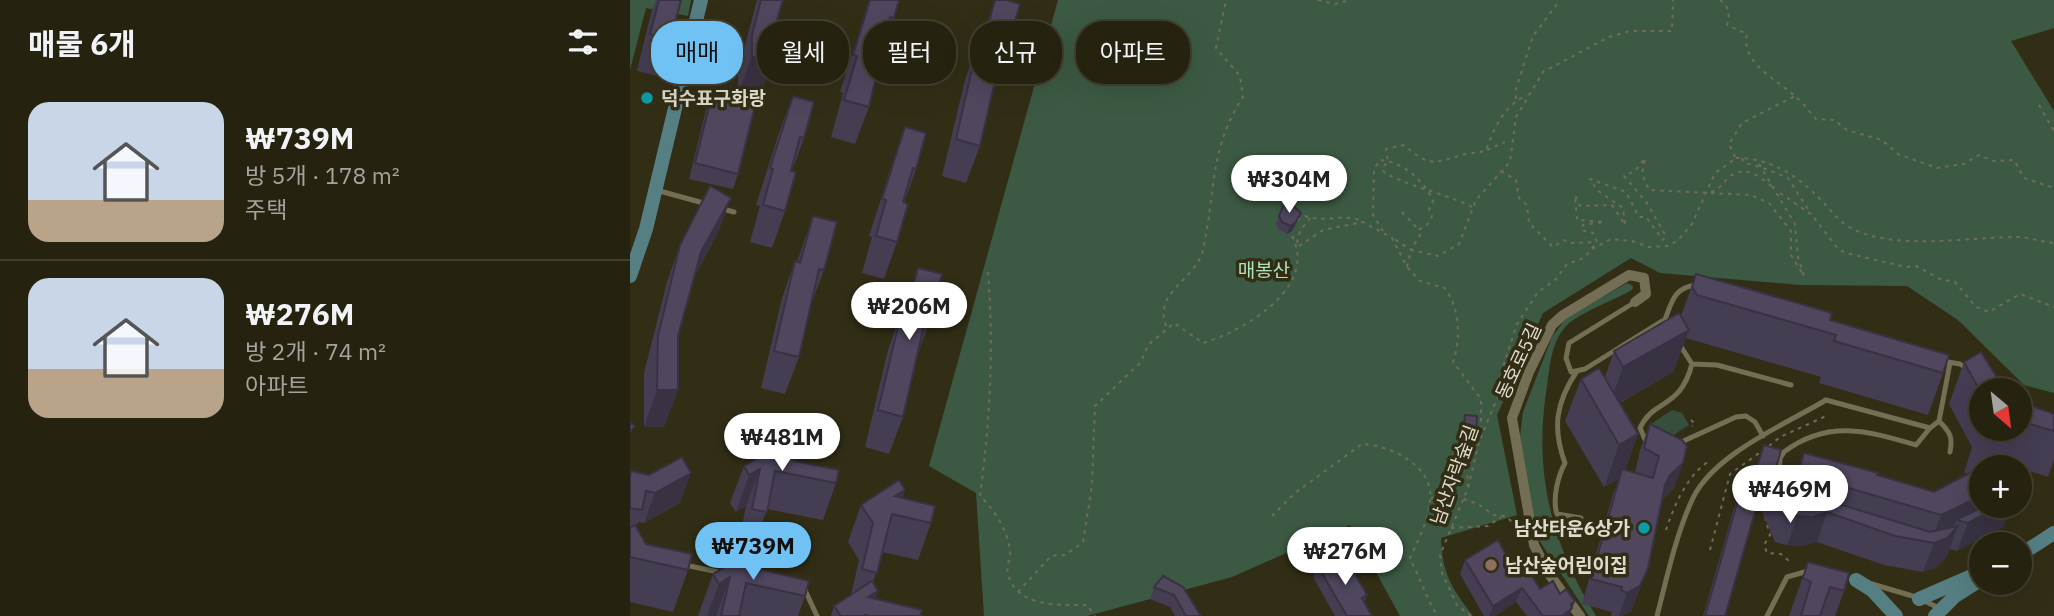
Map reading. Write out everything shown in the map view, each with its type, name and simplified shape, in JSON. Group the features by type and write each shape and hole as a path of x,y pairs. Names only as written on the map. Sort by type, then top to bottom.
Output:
{"main road":[{"path":"630,276 656,190 701,0"},
{"path":"2032,547 2054,533"},
{"path":"1919,599 1969,577"},
{"path":"1853,579 1872,590 1896,616"},
{"path":"1938,613 1969,588"}],"street":[{"name":"동호로5길","path":"1580,616 1549,574 1534,545 1511,418 1534,360 1552,325 1563,315 1629,275 1637,275 1646,284 1646,294 1635,302"}],"lane":[{"path":"656,190 734,212"},
{"path":"1651,449 1641,435 1645,417 1675,399 1689,376 1692,365 1664,322 1671,299 1682,287 1702,284"},
{"path":"1635,302 1569,343 1567,366 1571,372 1586,369 1643,330 1664,322"},
{"path":"1938,359 1960,364 1977,375"},
{"path":"1779,498 1780,458 1795,443 1825,430 1847,430 1916,445 1939,421 1950,363"},
{"path":"1692,365 1717,365 1791,385"},
{"path":"1577,371 1563,392 1555,437 1565,463 1555,507 1557,514 1581,518"},
{"path":"1657,616 1669,568 1694,496 1717,468 1763,436 1826,400 1930,428"},
{"path":"1668,447 1736,417 1746,416 1763,436"},
{"path":"1939,421 1950,432 1950,452"},
{"path":"670,562 738,576"},
{"path":"1767,616 1777,592 1790,573 1817,572"},
{"path":"1853,579 1919,599 1938,613"},
{"path":"792,587 805,590 818,612 817,616"}],"path":[{"path":"1166,327 1163,318 1167,295 1196,269 1202,254 1218,145 1228,119 1243,97 1240,76 1216,48 1226,0"},
{"path":"1318,0 1335,4 1350,0"},
{"path":"1516,100 1516,89 1533,36 1560,0"},
{"path":"1297,219 1305,216 1352,216 1384,232 1411,250 1438,257 1456,247 1469,226 1473,207 1510,162 1516,117 1543,72 1590,46 1630,31 1672,31 1674,0"},
{"path":"1720,0 1727,5 1730,15 1727,25 1747,34 1749,51 1771,80 1795,96 1816,119 1834,120 1847,130 1882,140 1898,154 1937,168 1964,164 1979,155 1993,161 2014,160 2025,178 2054,188"},
{"path":"1486,150 1491,132 1516,100 1527,95"},
{"path":"1736,158 1729,144 1742,123 1795,96"},
{"path":"2039,105 2054,131"},
{"path":"1388,161 1386,149 1404,145 1415,156 1440,163 1505,142"},
{"path":"1501,170 1516,180 1519,198 1527,205 1529,223 1553,247 1564,240 1570,243 1597,242 1593,233 1581,230 1583,225 1604,222 1577,220 1575,195 1580,206 1612,205 1626,225 1626,216 1618,203 1597,190 1590,179 1626,192 1640,218 1646,217 1664,240 1666,236 1647,203 1624,176 1634,171 1644,158 1642,174 1649,190 1667,188 1751,195 1769,203 1791,231 1791,255 1804,276 1797,257 1795,224 1779,192 1756,159"},
{"path":"1592,249 1611,239 1632,241 1649,247 1668,246 1692,224 1715,173 1736,158 1756,159 1798,178 1851,228 1873,236 1899,239 2021,237 2054,243"},
{"path":"1742,158 1744,163 1758,165 1788,178 1838,249 1925,269 1940,279 1955,282 1976,307 1989,312 2020,294 2054,307"},
{"path":"1384,232 1373,215 1374,169 1380,160 1406,169 1427,189 1433,201 1429,209 1432,216 1427,225 1418,230"},
{"path":"1388,161 1383,166 1385,173 1412,187 1427,189 1473,207"},
{"path":"1707,193 1718,190 1730,176 1742,171 1757,174 1812,215"},
{"path":"1402,212 1420,236 1411,250 1407,267"},
{"path":"1018,592 1051,556 1065,555 1083,542 1092,485 1095,406 1141,362 1148,345 1166,327 1174,323 1203,343 1231,332 1267,309 1295,278 1300,231 1310,218"},
{"path":"1298,246 1323,230 1363,222"},
{"path":"1291,234 1298,246"},
{"path":"1392,238 1407,267 1420,281 1441,286 1449,293 1458,333 1453,362 1481,399 1480,440 1471,447 1459,446"},
{"name":"남산자락숲길","path":"1471,616 1457,604 1442,573 1440,555 1468,488 1480,440 1499,396 1502,370 1517,324 1538,292 1556,279 1567,264 1584,258 1597,242"},
{"path":"988,272 992,317 989,414 980,496 995,510 1002,526 1010,552 1007,574 1018,592 1048,605 1087,605 1095,616"},
{"path":"1710,550 1730,474 1744,461 1780,437 1826,416"},
{"path":"1688,429 1695,424 1691,420"},
{"path":"1461,437 1459,446 1466,456 1468,488"},
{"path":"1773,444 1779,443"},
{"path":"1272,516 1295,493 1362,444 1393,450 1408,459 1426,483 1431,498 1410,558 1433,609 1439,616"},
{"path":"1666,530 1677,499 1699,468 1719,455"},
{"path":"1431,498 1448,493 1462,500 1479,503 1492,515 1503,517 1488,526 1450,528"},
{"path":"1765,513 1770,535 1765,549 1769,554 1786,556 1789,561"}],"green space":[{"path":"630,0 691,0 688,16 646,8 630,70"},
{"name":"매봉산","path":"1058,0 2054,0 2054,28 2011,41 2054,111 2054,393 2032,387 2032,378 2017,378 1958,320 1907,286 1801,285 1660,273 1631,258 1543,313 1497,415 1517,515 1441,538 1446,571 1459,597 1473,616 1400,616 1350,525 1232,577 1087,616 984,616 976,493 929,466 1035,84 1062,84 1062,21 1052,21"},
{"path":"1627,283 1633,286 1632,290 1571,321 1561,333 1552,354 1543,417 1542,448 1549,506 1567,561 1596,616 1589,616 1535,534 1520,436 1523,412 1552,337 1566,318"},
{"path":"1672,410 1682,413 1689,425 1672,436 1649,432 1648,426"}],"building":[{"path":"659,0 681,0 676,21 653,21"},
{"path":"761,0 783,0 777,21 757,21 757,57 752,57 752,35"},
{"path":"870,0 899,0 894,18 890,17 889,21 864,21"},
{"path":"995,0 1020,4 1015,21 989,21"},
{"path":"863,23 863,84 874,84 869,107 844,100 857,56 853,55"},
{"path":"970,78 970,84 994,84 980,146 956,139"},
{"path":"726,86 758,94 738,174 695,163 713,91 724,93"},
{"path":"793,96 814,102 804,138 800,137 791,171 796,172 785,211 763,205 773,169 770,168"},
{"path":"905,127 926,133 903,202 908,204 897,242 876,236 886,200 882,199"},
{"path":"710,186 731,198 701,252 678,336 678,390 657,390 658,336 680,245"},
{"path":"1291,204 1301,213 1290,226 1282,222 1279,216 1283,206"},
{"path":"813,216 837,222 824,270 819,269 799,357 774,351 795,261 800,263"},
{"path":"918,268 942,274 929,322 925,321 903,417 878,410 901,314 905,315"},
{"path":"1696,274 1832,313 1830,320 1949,355 1943,373 1834,341 1836,335 1697,295 1692,287"},
{"path":"1679,313 1689,330 1623,367 1614,351"},
{"path":"1981,352 1997,378 1973,378 1964,362"},
{"path":"1599,368 1638,434 1619,445 1581,379"},
{"path":"2032,406 2054,414 2054,431 2032,425"},
{"path":"1465,415 1477,416 1476,437 1464,436"},
{"path":"1650,424 1682,440 1687,446 1683,463 1670,475 1665,485 1648,568 1640,586 1627,593 1621,590 1622,587 1591,579 1622,469 1653,478 1659,456 1644,448"},
{"path":"783,443 794,461 839,470 836,483 775,471 767,512 752,509 760,469 749,475 744,466"},
{"path":"1764,445 1781,450 1773,479 1816,497 1930,532 1958,526 1947,538 1934,543 1895,536 1827,512 1813,517 1786,513 1767,470 1725,616 1705,616 1744,479 1753,480"},
{"path":"1804,453 1878,473 1877,475 1934,492 1969,473 1969,502 1941,515 1808,476 1806,482 1797,478"},
{"path":"682,457 691,473 655,493 646,491 642,510 630,508 631,471 649,475"},
{"path":"899,480 905,490 895,496 935,506 931,523 892,514 877,573 862,569 873,523 861,505"},
{"path":"1969,514 1969,518 1977,518 1968,523 1956,520"},
{"path":"635,525 646,544 692,554 688,570 630,557 630,528"},
{"path":"1498,540 1516,574 1527,568 1540,589 1553,581 1560,594 1566,589 1575,601 1571,604 1572,608 1562,616 1543,616 1522,588 1493,606 1465,560"},
{"path":"753,551 763,570 809,581 805,596 746,583 739,616 721,616 730,577 719,584 713,574"},
{"path":"1336,554 1343,567 1349,564 1367,595 1362,598 1372,616 1347,616 1317,565"},
{"path":"1808,562 1849,573 1844,591 1830,587 1820,616 1801,616 1811,582 1803,578"},
{"path":"1163,576 1183,587 1201,616 1186,616 1174,595 1154,587"},
{"path":"872,581 878,591 868,597 922,610 920,616 841,616 834,606"}],"place":[{"name":"덕수표구화랑","path":"647,98"},
{"name":"남산타운6상가","path":"1644,528"},
{"name":"남산숲어린이집","path":"1491,565"}]}
